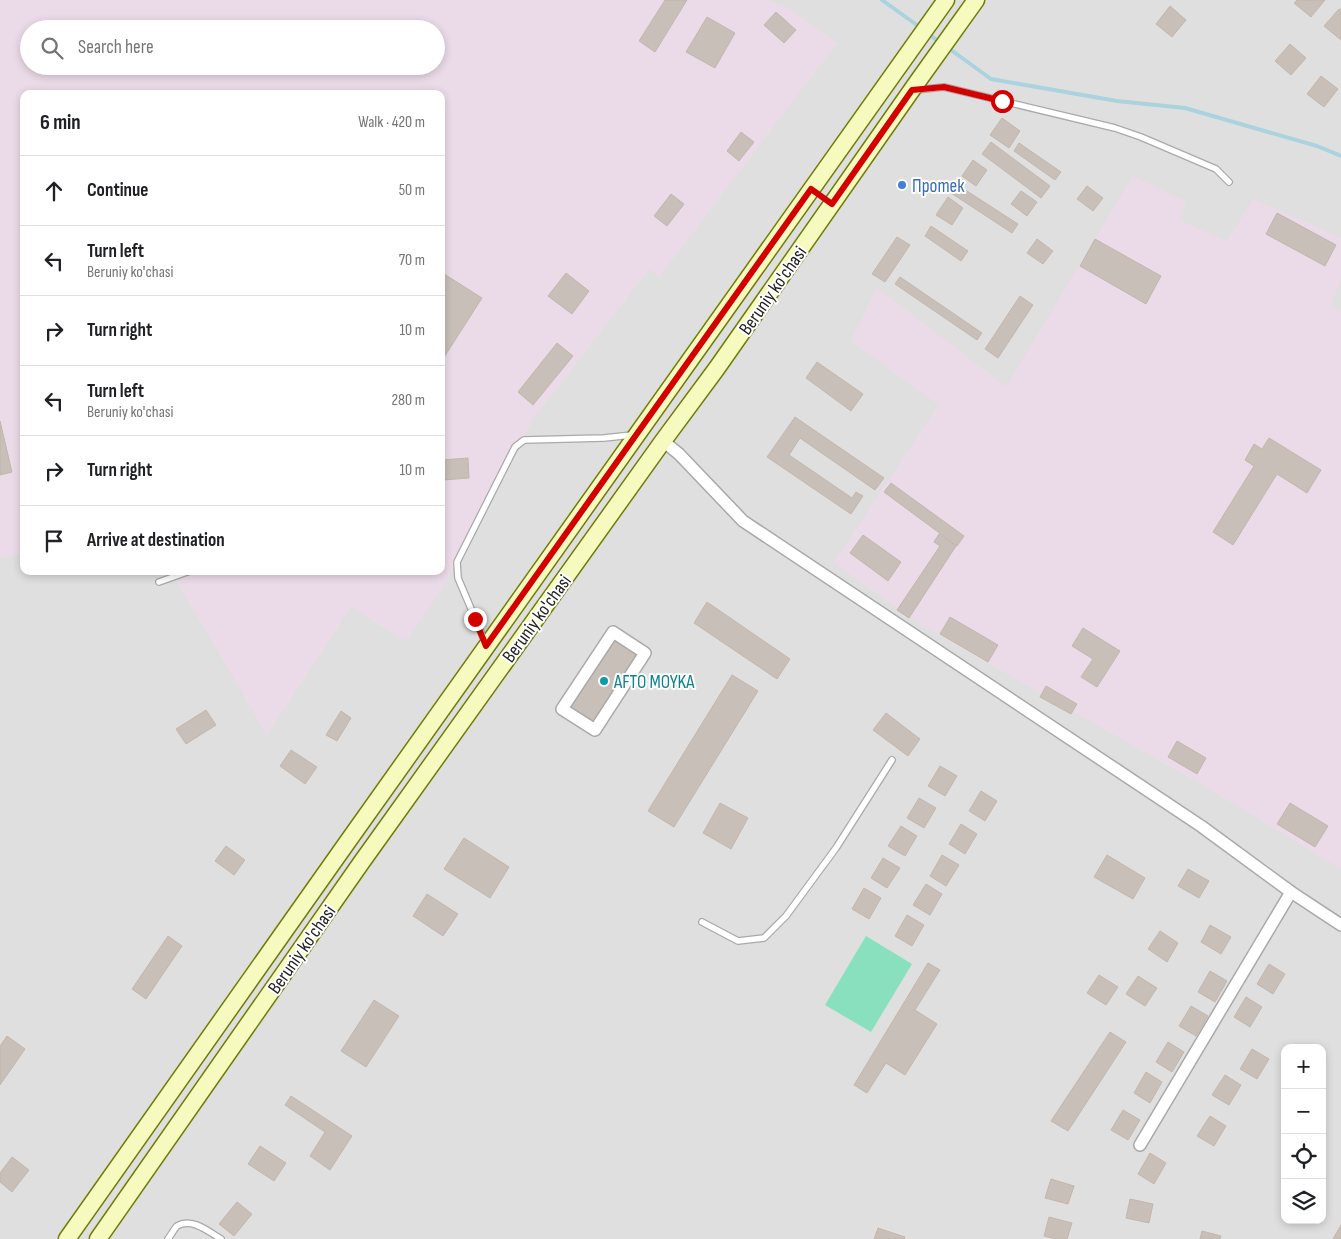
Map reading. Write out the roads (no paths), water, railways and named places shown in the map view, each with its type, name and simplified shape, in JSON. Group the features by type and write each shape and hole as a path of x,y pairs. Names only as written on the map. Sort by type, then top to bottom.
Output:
{"main road":[{"name":"Beruniy ko'chasi","path":"67,1239 946,0"},
{"name":"Beruniy ko'chasi","path":"98,1239 479,697 717,368 976,0"},
{"path":"811,189 832,204"},
{"path":"459,684 479,697"}],"street":[{"path":"663,441 679,454 743,521 1201,826 1291,892 1341,925"},
{"path":"613,632 645,653 595,730 562,709 613,632"},
{"path":"1140,1145 1291,892"}],"lane":[{"path":"915,85 944,87 1115,128 1216,169 1229,182"},
{"path":"486,646 458,578 457,562 515,447 524,440 604,438 637,434"},
{"path":"159,582 179,575"},
{"path":"702,922 738,941 764,938 786,916 836,848 892,760"},
{"path":"168,1239 177,1226 188,1222 221,1239"}],"waterway":[{"path":"882,0 921,28"},
{"path":"928,34 941,43"},
{"path":"947,47 991,79 1117,101 1185,108 1317,146 1341,156"}],"place":[{"name":"Протек","path":"902,185"},
{"name":"AFTO MOYKA","path":"604,681"}]}
